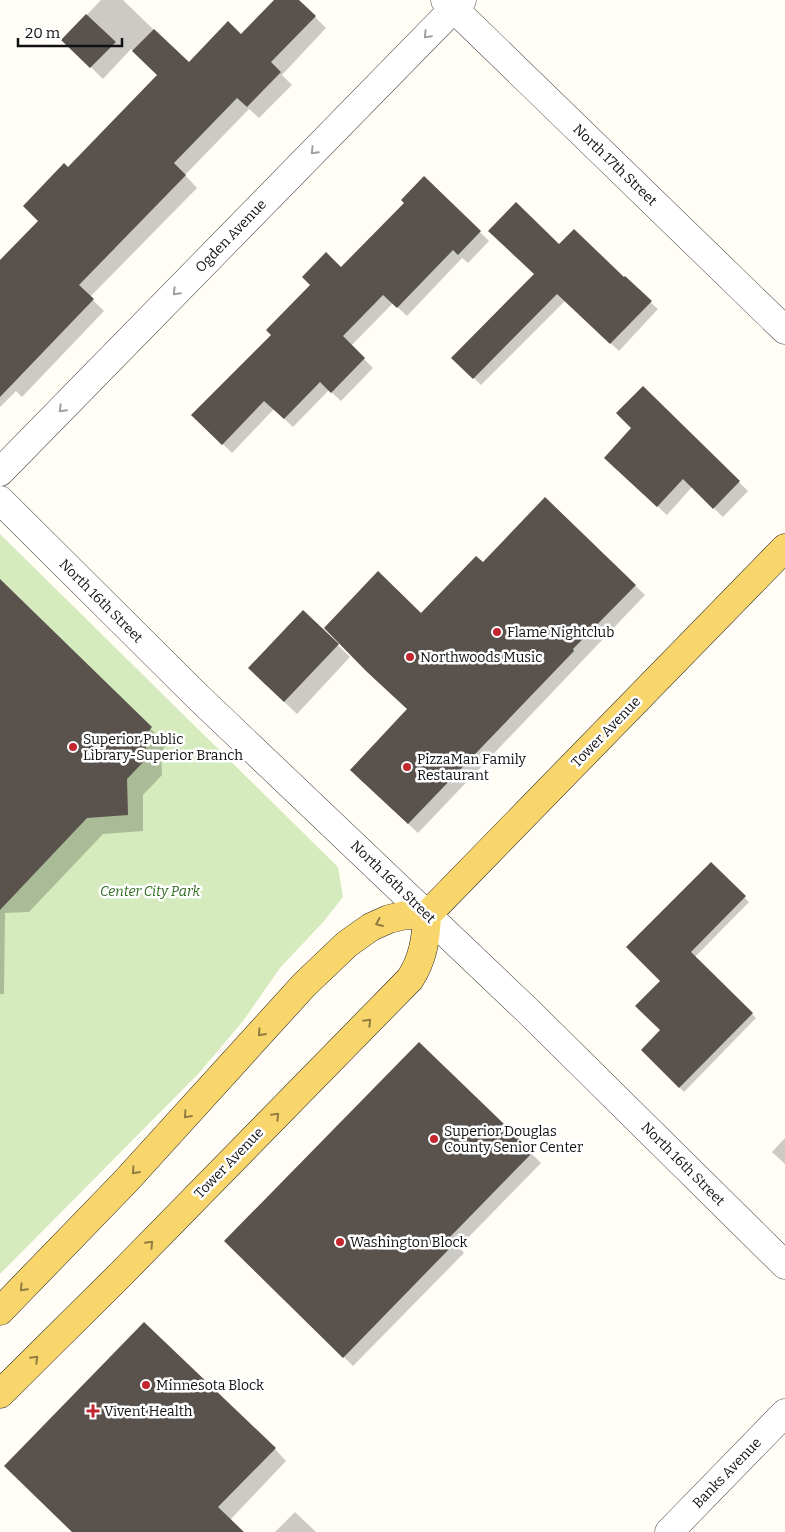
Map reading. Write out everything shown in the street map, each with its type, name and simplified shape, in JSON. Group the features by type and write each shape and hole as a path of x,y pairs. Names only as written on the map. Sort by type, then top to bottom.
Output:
{"main road":[{"name":"Tower Avenue","path":"0,1394 120,1275 410,979 422,955 426,937 427,916 785,548"},
{"path":"0,1311 125,1182 304,985 348,944 371,927 389,919 406,915 427,916"}],"street":[{"name":"North 17th Street","path":"454,3 785,330"},
{"name":"Ogden Avenue","path":"0,472 454,3"},
{"name":"North 16th Street","path":"0,500 197,696 521,1005 785,1265"},
{"name":"Banks Avenue","path":"669,1532 785,1413"}],"green space":[{"name":"Center City Park","path":"0,534 338,867 343,897 324,921 280,968 243,1021 200,1072 0,1274"}],"building":[{"path":"274,0 299,0 316,16 271,62 281,72 247,107 237,98 174,163 186,175 79,285 94,299 0,397 0,260 38,221 23,206 64,163 68,167 157,75 132,51 154,29 189,62 228,21 241,34"},
{"path":"86,14 116,42 90,68 61,40"},
{"path":"424,176 481,231 458,255 453,250 397,308 383,295 343,336 365,358 331,393 320,382 284,419 264,401 222,445 191,415 271,335 266,330 310,285 302,277 326,252 341,267 404,203 401,200"},
{"path":"516,202 559,244 574,229 652,301 610,344 557,294 473,379 451,358 534,274 488,231"},
{"path":"643,386 740,481 713,509 683,479 657,507 604,458 631,428 616,413"},
{"path":"545,497 636,585 408,824 350,770 407,709 324,628 378,571 421,613 476,556 483,562"},
{"name":"Superior Public Library-Superior Branch","path":"0,579 152,727 145,736 147,758 127,779 128,815 87,818 0,910"},
{"path":"303,610 339,644 284,702 248,668"},
{"path":"711,862 746,896 691,952 753,1013 679,1088 641,1050 660,1030 635,1006 660,981 626,947"},
{"path":"419,1042 533,1152 450,1237 455,1243 343,1358 224,1241"},
{"name":"Minnesota Block","path":"144,1322 276,1448 218,1507 244,1532 72,1532 4,1466"}],"place":[{"name":"Flame Nightclub","path":"497,632"},
{"name":"Northwoods Music","path":"410,657"},
{"name":"Superior Public Library-Superior Branch","path":"73,747"},
{"name":"PizzaMan Family Restaurant","path":"407,767"},
{"name":"Superior Douglas County Senior Center","path":"434,1139"},
{"name":"Washington Block","path":"340,1242"},
{"name":"Minnesota Block","path":"146,1385"},
{"name":"Vivent Health","path":"93,1411"}]}
